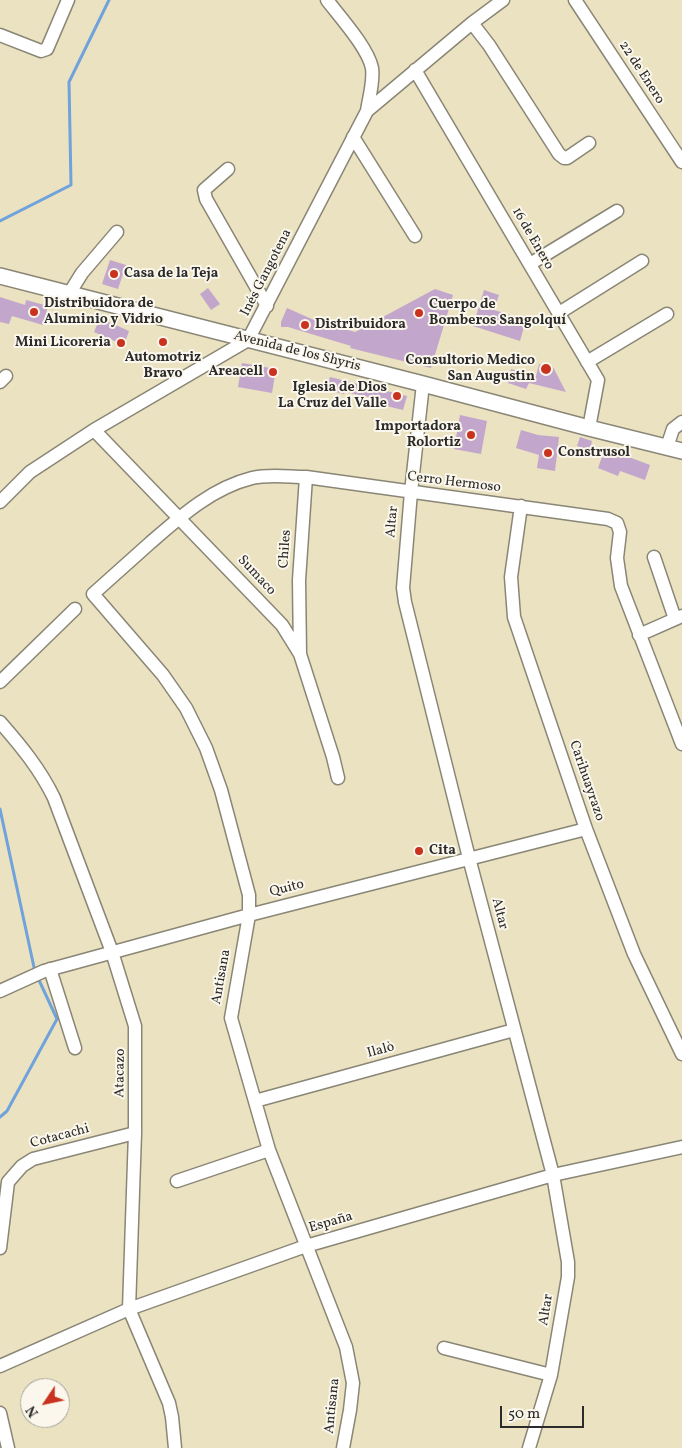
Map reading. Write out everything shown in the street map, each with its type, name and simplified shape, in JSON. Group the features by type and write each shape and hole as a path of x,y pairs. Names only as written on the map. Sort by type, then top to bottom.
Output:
{"main road":[{"name":"Avenida de los Shyris","path":"0,276 682,451"}],"street":[{"path":"0,35 41,51 47,49 68,0"},
{"path":"327,0 368,55 372,68 372,83 367,110"},
{"name":"Inés Gangotena","path":"248,340 367,110 472,23 503,0"},
{"name":"22 de Enero","path":"575,0 682,162"},
{"path":"472,23 489,45 559,154 567,158 589,143"},
{"name":"16 de Enero","path":"416,70 598,380 589,428"},
{"path":"353,137 415,236"},
{"path":"228,169 203,192 267,306"},
{"path":"530,264 618,211"},
{"path":"68,294 82,273 117,232"},
{"path":"559,314 642,261"},
{"path":"587,362 667,314"},
{"path":"0,502 30,472 94,430 248,340"},
{"name":"Altar","path":"422,384 403,588 404,602 469,858 553,1175 568,1262 568,1276 551,1374 529,1448"},
{"path":"667,447 673,429 682,422"},
{"name":"Sumaco","path":"94,430 180,517 282,625 300,654 338,778"},
{"name":"Cerro Hermoso","path":"93,594 180,517 217,491 237,482 255,477 306,477 608,519 617,524 620,532 616,558 621,586 682,744"},
{"name":"Chiles","path":"300,654 299,580 306,477"},
{"name":"Carihuayrazo","path":"521,506 511,577 514,617 586,829 634,954 679,1040 682,1054"},
{"path":"639,635 678,618 654,557"},
{"name":"Antisana","path":"93,594 164,675 186,708 206,748 221,790 249,895 249,915 231,1018 270,1150 346,1347 352,1383 350,1410 343,1448"},
{"path":"0,682 75,609"},
{"name":"Atacazo","path":"0,722 25,750 50,790 112,952 135,1026 135,1133 129,1309 169,1403 175,1448"},
{"name":"Quito","path":"0,991 47,970 112,952 586,829"},
{"path":"47,970 75,1048"},
{"name":"Ilalò","path":"255,1101 514,1030"},
{"name":"Cotacachi","path":"0,1248 8,1182 22,1166 33,1159 135,1133"},
{"name":"España","path":"0,1366 129,1309 306,1246 553,1175 682,1147"},
{"path":"178,1181 270,1150"},
{"path":"444,1348 551,1374"},
{"path":"0,1413 8,1448"}],"building":[{"name":"Casa de la Teja","path":"110,260 126,265 118,289 102,284"},
{"path":"208,288 220,304 211,310 200,294"},
{"name":"Cuerpo de Bomberos Sangolquí","path":"435,289 453,295 431,368 350,348 351,346 288,327 281,327 281,322 287,308 314,320 355,332"},
{"path":"484,290 499,295 494,310 526,320 520,341 473,326"},
{"path":"0,297 25,305 26,300 48,306 43,325 12,316 9,324 0,322"},
{"path":"100,318 129,331 124,345 94,332"},
{"path":"242,363 276,369 272,393 238,387"},
{"path":"539,364 553,367 566,392 529,383 526,389 508,383 511,369 536,376"},
{"path":"330,377 407,396 403,410 382,405 383,400 327,390"},
{"name":"Importadora Rolortiz","path":"460,415 487,421 481,454 454,449"},
{"path":"521,430 538,435 559,437 555,471 537,468 539,455 516,448"},
{"path":"580,437 592,441 590,450 577,446"},
{"path":"605,448 650,465 645,480 620,471 618,476 598,468"}],"waterway":[{"path":"0,221 71,185 69,82 109,0"},
{"path":"0,809 35,972"},
{"path":"0,1117 7,1111 57,1019 38,978"}],"place":[{"name":"Casa de la Teja","path":"114,274"},
{"name":"Distribuidora de Aluminio y Vidrio","path":"34,312"},
{"name":"Cuerpo de Bomberos Sangolquí","path":"419,313"},
{"name":"Distribuidora","path":"305,325"},
{"name":"Automotriz Bravo","path":"163,342"},
{"name":"Mini Licoreria","path":"121,343"},
{"name":"Consultorio Medico San Augustin","path":"546,369"},
{"name":"Areacell","path":"273,372"},
{"name":"Iglesia de Dios La Cruz del Valle","path":"397,396"},
{"name":"Importadora Rolortiz","path":"471,435"},
{"name":"Construsol","path":"548,453"},
{"name":"Cita","path":"419,851"}]}
